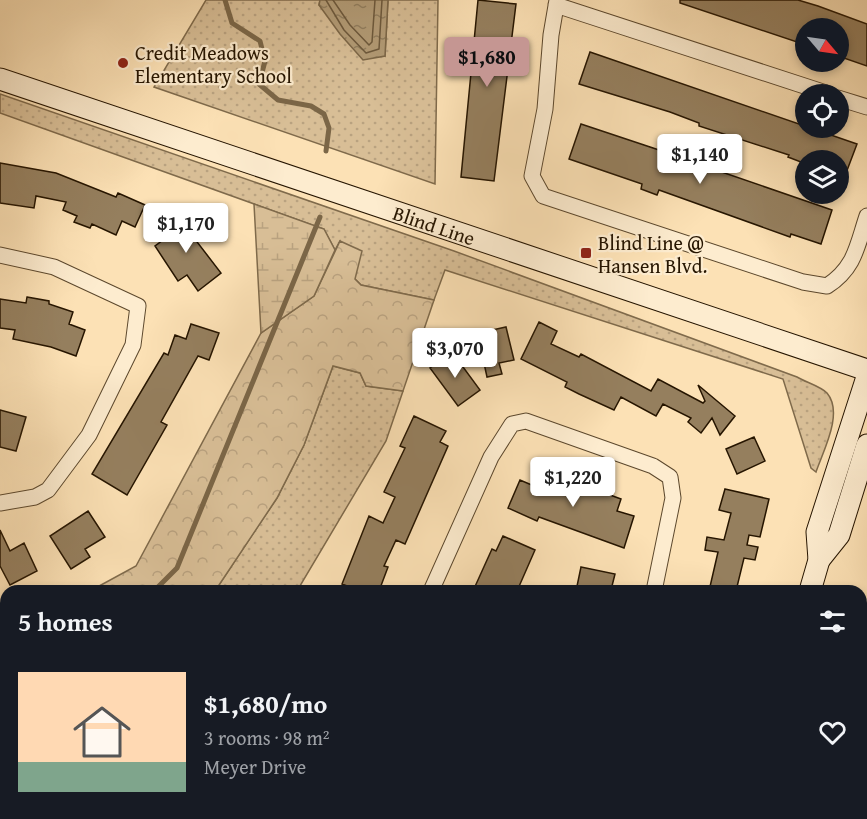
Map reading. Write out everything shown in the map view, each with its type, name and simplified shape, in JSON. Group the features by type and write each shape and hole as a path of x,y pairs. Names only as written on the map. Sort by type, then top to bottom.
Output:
{"street":[{"path":"799,84 557,3 551,35 545,109 532,176 543,196 803,282 827,286 842,276 852,261 867,216"},
{"name":"Blind Line","path":"0,78 867,370"},
{"path":"849,101 867,107"},
{"path":"0,255 54,267 138,306 133,345 89,435 48,490 35,497 0,503"},
{"path":"812,585 819,560 817,532 867,377"},
{"path":"434,585 491,457 512,424 526,421 653,466 670,477 673,498 655,585"},
{"path":"819,560 839,535 867,445"}],"green space":[{"path":"206,0 320,0 319,5 385,56 388,0 438,0 435,184 154,87"},
{"path":"0,94 454,251 817,386 827,393 832,401 833,421 816,472 811,468 783,379 445,270 434,300 361,285 355,279 340,241 335,250 324,229 0,113"},
{"path":"254,204 324,229 335,250 314,296 261,333"},
{"path":"340,241 362,251 355,279 361,285 434,300 403,391 366,386 360,373 333,366 304,445 277,498 219,585 101,585 136,566 261,333 314,296"},
{"path":"333,366 360,373 366,386 403,391 386,441 301,585 219,585 277,498 304,445"}],"water":[{"path":"320,0 388,0 385,56 363,60 319,5"}],"building":[{"path":"478,0 516,4 494,181 461,177"},
{"path":"680,0 798,0 818,6 867,24 867,66 849,60 849,18 795,18 795,41 680,3"},
{"path":"590,52 795,123 795,138 840,138 857,144 849,165 849,150 795,150 795,160 788,157 789,155 699,126 699,123 670,112 579,84"},
{"path":"581,124 671,154 712,172 713,169 795,197 795,204 815,204 832,210 821,244 791,234 790,237 659,190 657,195 641,189 642,184 569,159"},
{"path":"0,163 56,173 116,197 118,193 145,205 135,227 122,221 116,235 92,224 90,228 74,222 77,216 63,210 66,202 36,196 34,208 0,203"},
{"path":"183,213 199,235 194,238 221,273 198,291 187,275 178,281 155,246 167,237 161,229"},
{"path":"27,297 49,301 49,304 73,312 69,324 85,330 76,356 51,347 13,339 15,330 0,328 0,299 26,303"},
{"path":"539,322 557,331 551,344 579,357 581,354 651,391 658,379 703,403 705,401 698,385 735,416 720,435 712,418 701,433 688,422 691,418 663,404 656,416 621,397 614,410 579,394 565,387 567,382 521,359"},
{"path":"191,324 219,333 209,360 198,356 161,422 167,425 127,495 92,474 164,353 168,355 175,335 186,339"},
{"path":"506,327 514,360 499,363 502,374 487,377 481,349 496,346 492,330"},
{"path":"452,352 480,390 458,406 430,368"},
{"path":"0,410 26,417 16,451 0,447"},
{"path":"414,416 446,431 440,442 448,446 405,544 396,540 384,566 388,567 381,585 342,584 369,516 383,523 395,497 384,492 405,448 400,446"},
{"path":"754,437 765,461 737,474 726,449"},
{"path":"541,470 579,488 580,484 621,499 617,511 634,516 624,548 539,517 537,521 508,508 520,480 534,486"},
{"path":"725,489 769,499 760,537 749,535 747,545 758,547 755,560 744,558 737,585 710,585 718,552 705,550 707,537 724,540 731,513 719,510"},
{"path":"88,511 105,537 85,549 90,557 71,569 50,536"},
{"path":"0,530 10,551 24,543 37,571 10,585 0,566"},
{"path":"503,536 535,550 520,585 476,585 492,549 496,551"},
{"path":"581,567 615,574 612,585 577,585"}],"waterway":[{"path":"225,0 232,23 260,41 265,61 259,84 278,100 311,106 324,114 329,128 326,151"},
{"path":"160,585 177,568 320,217"}],"place":[{"name":"Credit Meadows Elementary School","path":"123,63"},
{"name":"Blind Line @ Hansen Blvd.","path":"586,253"}]}
